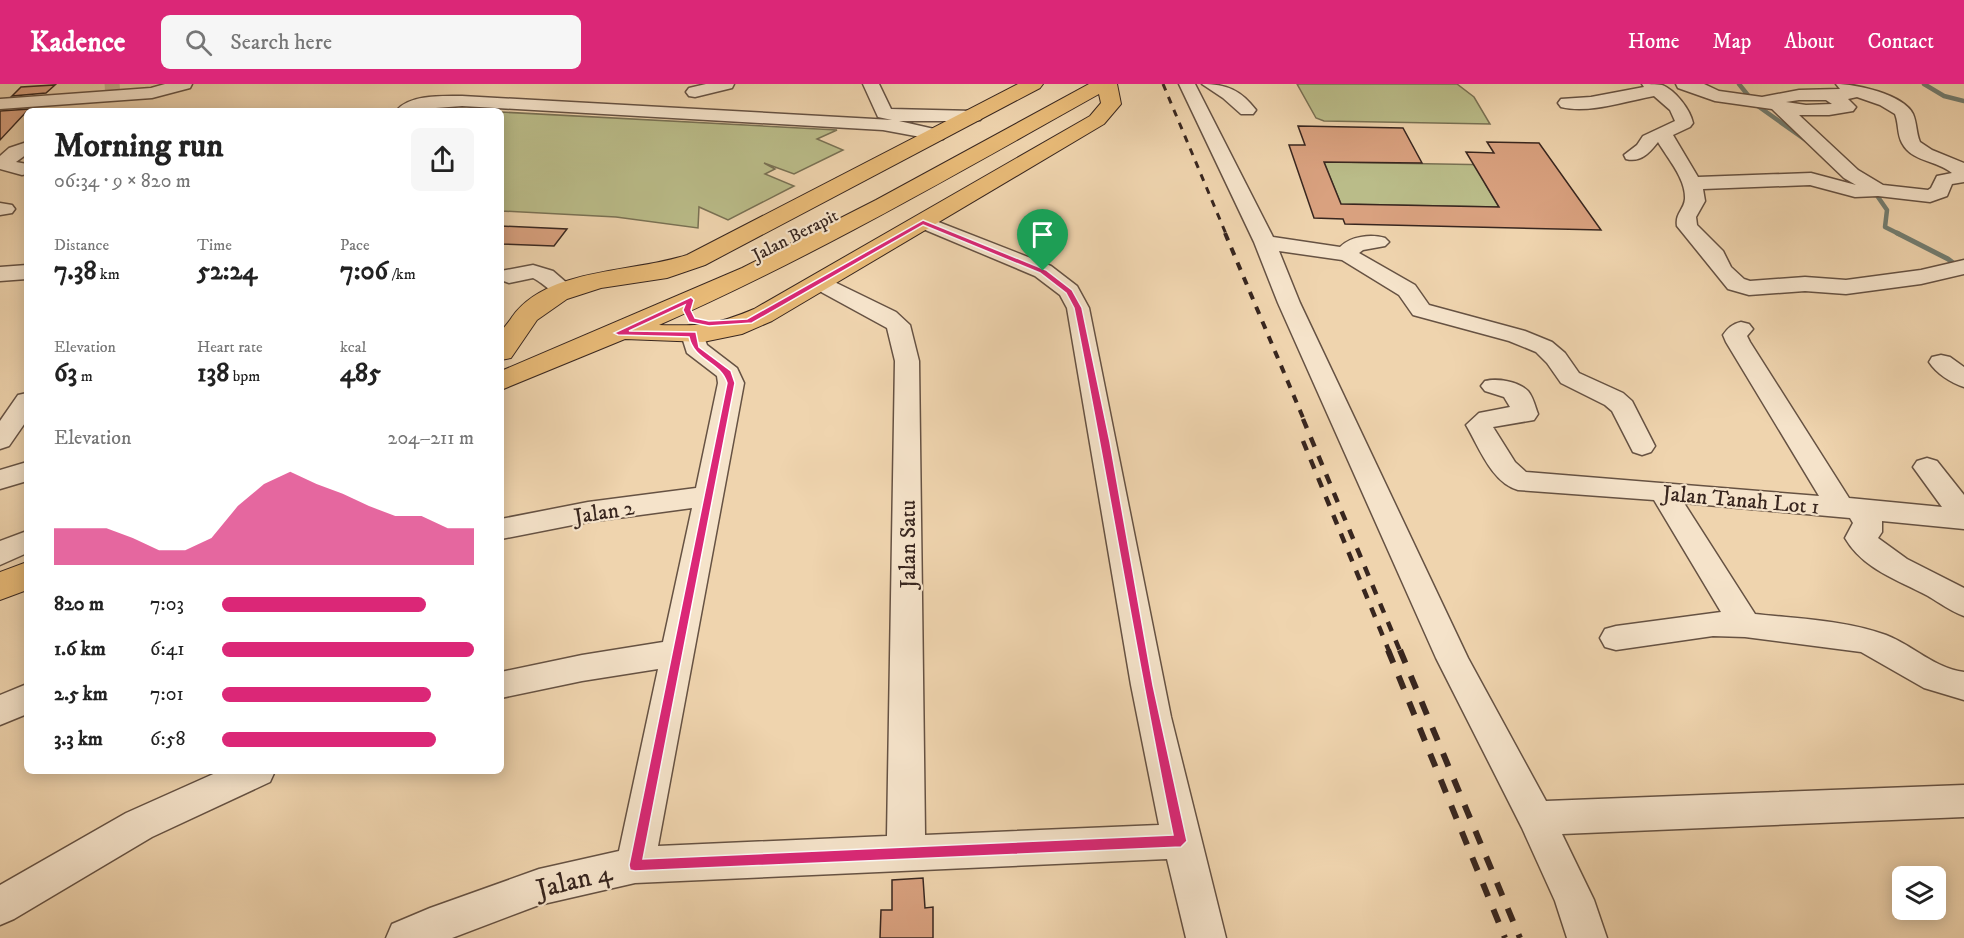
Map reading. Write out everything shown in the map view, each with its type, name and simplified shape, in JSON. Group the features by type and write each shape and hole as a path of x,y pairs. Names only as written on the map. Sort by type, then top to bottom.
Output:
{"main road":[{"path":"504,348 528,314 543,301 564,290 598,281 667,270 696,260 1033,84"},
{"name":"Jalan Berapit","path":"504,363 744,269 1079,84"},
{"path":"504,380 618,333 691,300 744,269 829,233 1105,84 1111,104 1097,120 749,321 732,328 693,334 618,333"},
{"path":"691,300 687,310 692,320 709,324 749,321"},
{"path":"528,314 531,331 541,337 567,337"},
{"path":"0,587 24,576"}],"street":[{"path":"0,104 80,98 118,92 169,90 184,84"},
{"path":"694,92 726,84"},
{"path":"870,84 884,113 897,116 974,116"},
{"path":"1187,84 1265,242 1289,303 1452,658 1536,818 1574,900 1587,938"},
{"path":"1210,84 1229,94 1247,110"},
{"path":"1684,84 1695,86 1715,96 1812,110 1847,107 1844,90 1900,108 1906,117 1908,138 1914,148 1956,165 1964,175 1944,180 1940,192 1930,196 1878,190 1855,191 1811,179 1794,178 1777,181 1692,183"},
{"path":"1567,103 1591,102 1654,87 1684,117 1684,123 1649,140 1645,148 1633,155"},
{"path":"80,98 118,92"},
{"path":"413,108 436,101 462,102 897,125 937,135"},
{"path":"1771,104 1851,174 1878,190"},
{"path":"850,124 856,131 908,150"},
{"path":"1662,133 1692,183 1695,201 1686,217 1687,226 1715,256 1722,270 1736,284 1749,288 1805,284 1846,287 1921,277 1964,267"},
{"path":"24,149 16,152 2,164 24,168"},
{"path":"1794,178 1790,169 1796,166 1851,174"},
{"path":"0,182 24,169"},
{"path":"923,222 1043,271 1069,291 1078,308 1106,442 1148,685 1181,841 1206,938"},
{"path":"1265,242 1348,255 1407,290 1421,310 1517,336 1544,347 1556,358 1570,378 1614,399 1623,407 1642,446"},
{"path":"1348,255 1350,249 1357,244 1377,242"},
{"path":"509,276 532,270 542,272 564,290"},
{"path":"0,274 24,272"},
{"name":"Jalan Satu","path":"820,282 888,317 898,325 907,362 906,853"},
{"path":"1741,329 1735,335 1738,342 1849,509 1868,522 1867,532 1860,538 1869,550 1881,559 1953,595 1964,604"},
{"path":"635,865 731,383 728,373 696,348 693,334"},
{"path":"1941,362 1964,379"},
{"name":"Jalan Tanah Lot 1","path":"1494,386 1513,392 1519,397 1525,410 1525,414 1493,418 1479,425 1505,468 1518,481 1663,491 1964,519"},
{"path":"0,440 24,405"},
{"path":"1927,467 1944,492 1964,512"},
{"path":"0,480 24,472"},
{"path":"1663,491 1745,625"},
{"name":"Jalan 2","path":"504,528 588,512 708,496"},
{"path":"0,554 24,542"},
{"path":"1616,638 1713,624 1745,625 1862,640 1881,645 1928,676 1942,682 1964,686"},
{"path":"504,684 582,668 677,653"},
{"path":"0,711 24,699"},
{"path":"0,906 139,825 250,774"},
{"path":"1536,818 1964,801"},
{"name":"Jalan 4","path":"406,938 539,887 635,865 1181,841"}],"green space":[{"path":"1297,84 1457,84 1474,97 1490,124 1324,121 1316,118"},
{"path":"504,112 837,130 817,139 843,150 794,174 764,163 775,169 765,174 794,186 728,220 699,207 698,228 616,217 504,211"},
{"path":"1324,162 1499,165 1513,185 1486,185 1499,207 1341,204"}],"building":[{"path":"55,85 46,93 12,96 21,87"},
{"path":"24,109 24,114 0,140 0,111"},
{"path":"1298,126 1403,128 1422,163 1324,162 1341,204 1499,207 1466,152 1494,153 1487,142 1539,143 1601,230 1345,224 1343,219 1314,218 1289,145 1305,145"},
{"path":"504,226 567,229 554,246 504,244"},
{"path":"923,878 925,908 933,907 933,938 880,938 881,910 892,910 892,880"}],"waterway":[{"path":"1739,84 1755,104 1807,141"},
{"path":"1924,84 1944,96 1964,101"},
{"path":"1878,197 1887,210 1885,227 1897,233"},
{"path":"1897,233 1948,259 1964,271"}],"tunnel":[{"path":"105,91 120,90"}],"railway":[{"path":"1163,84 1226,234"},
{"path":"1225,233 1304,420"},
{"path":"1303,419 1400,651"},
{"path":"1303,441 1389,651"},
{"path":"1388,650 1505,938"},
{"path":"1400,650 1520,938"}],"route":[{"path":"923,222 1043,271 1058,280 1069,291 1078,308 1106,442 1148,685 1181,841 635,865 731,383 728,373 696,348 693,334 618,333 691,300 687,310 692,320 709,324 749,321 923,222"}]}
